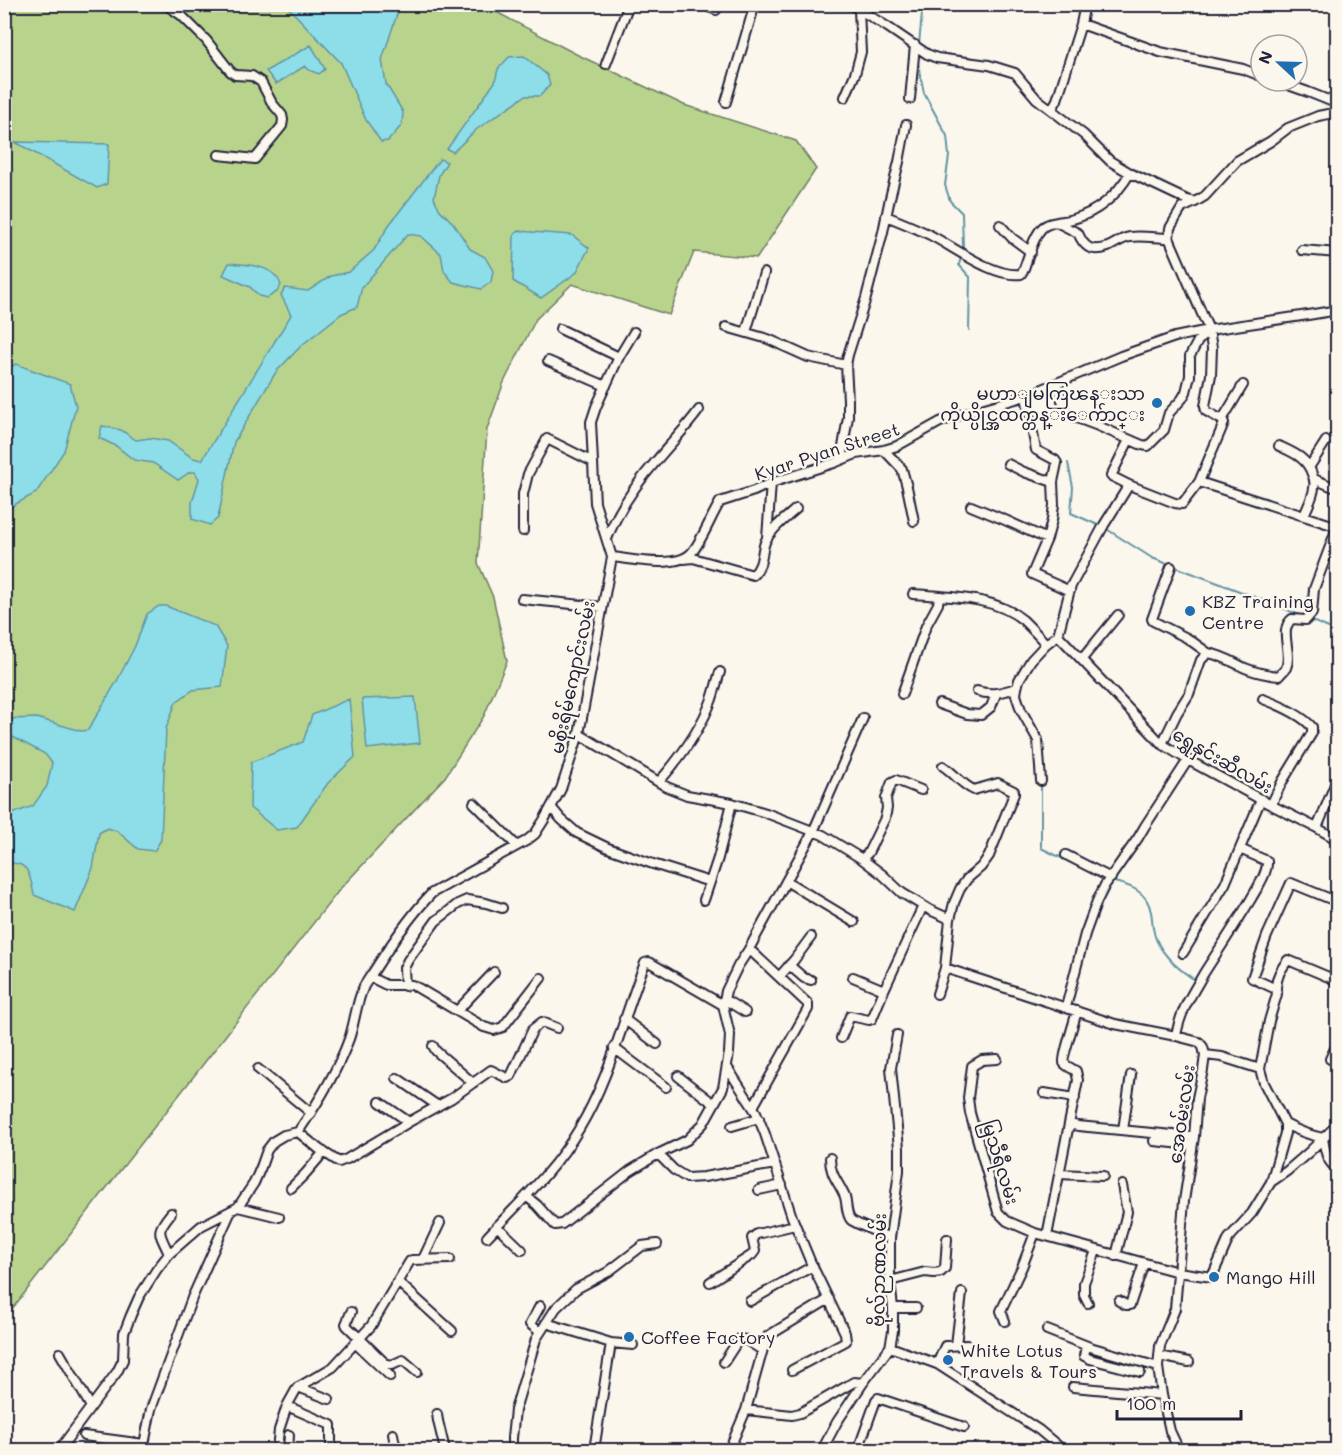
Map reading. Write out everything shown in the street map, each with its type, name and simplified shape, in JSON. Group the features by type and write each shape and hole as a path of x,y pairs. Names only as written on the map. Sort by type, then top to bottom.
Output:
{"street":[{"path":"165,4 182,15 206,40 230,71 235,75 248,75 261,82 282,115 282,126 255,159 219,155"},
{"path":"606,64 629,4"},
{"path":"701,4 716,10"},
{"path":"726,102 755,4"},
{"path":"850,4 915,45 919,50 937,58 989,64 1015,73 1036,98 1084,135 1110,161 1187,200 1195,201"},
{"path":"1052,109 1081,24 1085,4"},
{"path":"845,97 861,52 859,10"},
{"path":"1081,24 1160,52 1249,71"},
{"path":"910,99 915,45"},
{"path":"1309,92 1338,104"},
{"path":"1222,420 1206,411 1212,348 1209,330 1169,238 1170,228 1182,208 1205,196 1237,161 1288,128 1318,116 1338,112"},
{"path":"842,459 848,417 846,366 848,355 881,240 906,125"},
{"path":"886,216 930,235 979,263 1017,275 1021,274 1040,230 1044,226 1074,218 1099,207 1126,181 1130,173"},
{"path":"1057,222 1078,232 1086,247 1106,247 1126,237 1169,238"},
{"path":"1000,225 1012,238 1031,252"},
{"path":"1302,250 1338,253"},
{"path":"746,332 764,273"},
{"name":"Kyar Pyan Street","path":"680,560 692,554 720,502 856,454 897,447 940,422 1026,396 1175,337 1338,310"},
{"path":"726,327 768,339 808,357 846,366"},
{"path":"560,329 619,357"},
{"path":"1057,383 1066,414 1148,446 1164,430 1169,413 1182,399 1190,376 1190,356 1198,341 1209,330"},
{"name":"မစိုးရိမ်ကျောင်းလမ်း","path":"298,1132 334,1074 350,1037 364,986 419,906 432,893 535,834 561,789 579,734 612,557 595,503 591,422 619,357 634,332"},
{"path":"548,361 606,386"},
{"path":"1129,440 1111,476 1129,486 1182,504 1199,482 1224,423 1222,420 1243,385"},
{"path":"1026,396 1036,450 1057,461 1053,482 1054,505 1047,539 1032,574 1070,591"},
{"path":"607,539 622,507 639,483 699,410"},
{"path":"523,531 523,494 528,474 547,439 593,462"},
{"path":"1310,466 1326,441"},
{"path":"1280,446 1297,454 1310,466 1315,488 1304,516"},
{"path":"884,450 902,469 914,521"},
{"path":"1008,464 1053,482"},
{"path":"1314,479 1338,489"},
{"path":"1171,567 1153,615 1153,621 1187,638 1208,653 1216,654 1248,669 1279,676 1286,667 1288,622 1292,619 1308,618 1312,613 1314,589 1337,526 1199,482"},
{"path":"612,557 667,562 693,558 753,575 760,567 767,538 771,483"},
{"path":"1041,781 1038,740 1021,710 1016,695 1019,680 1031,660 1058,635 1070,591 1102,528 1129,486"},
{"path":"971,506 1047,539"},
{"path":"767,538 796,508"},
{"path":"913,594 973,600 1009,611 1022,620 1046,644"},
{"path":"902,694 926,626 938,604 939,596"},
{"path":"522,599 602,607"},
{"path":"1082,659 1118,615"},
{"name":"ရွှေနှင်းဆီလမ်း","path":"1058,635 1162,744 1338,840"},
{"path":"1162,744 1189,694 1201,660 1208,653"},
{"path":"659,782 675,764 704,718 720,672"},
{"path":"977,691 996,694 1017,688"},
{"path":"939,704 967,714 981,715 991,707 996,694"},
{"path":"1263,699 1288,710 1312,727 1312,733 1282,782 1271,805"},
{"path":"526,1196 555,1225 562,1224 630,1171 687,1140 703,1124 723,1088 727,1067 730,1035 724,1002 726,991 813,832 863,718"},
{"path":"579,734 667,787 687,795 732,802 835,841 883,875 902,893 950,919"},
{"path":"1066,1007 1097,901 1188,760"},
{"path":"938,994 945,968 954,903 967,879 981,867 989,856 1014,794 1014,791 998,783 974,790 964,785 943,766"},
{"path":"1317,828 1338,777"},
{"path":"862,859 868,853 885,818 886,798 892,782 896,780 921,790"},
{"path":"1183,953 1225,884 1261,799"},
{"path":"704,900 718,858 732,802"},
{"path":"474,803 517,846"},
{"path":"551,807 578,833 608,848 710,882"},
{"path":"1176,1036 1182,1011 1190,995 1247,906 1267,865 1267,861 1240,849"},
{"path":"1066,855 1109,881"},
{"path":"786,882 854,922"},
{"path":"1276,989 1252,978 1267,936 1291,883 1338,902"},
{"path":"405,986 404,968 436,921 467,900 502,908"},
{"path":"841,1038 850,1016 872,1019 923,906"},
{"path":"778,976 811,937"},
{"path":"749,949 808,1004 808,1009 753,1107"},
{"path":"1270,1182 1285,1134 1285,1124 1264,1083 1260,1069 1269,1021 1277,994 1276,981 1288,960 1338,981"},
{"path":"487,1237 560,1157 578,1131 601,1087 631,998 646,962 745,1012"},
{"path":"789,965 804,978 811,980"},
{"name":"အေဝမ်းလမ်း","path":"945,968 1115,1024 1199,1042 1203,1047 1205,1055 1184,1201 1175,1309 1160,1346 1158,1367 1170,1431 1179,1450"},
{"path":"457,1011 494,972"},
{"path":"370,977 386,985 411,985 484,1027 494,1030 501,1028 541,978"},
{"path":"853,977 884,990"},
{"path":"1047,1236 1078,1080 1076,1071 1065,1064 1063,1059 1077,1011"},
{"path":"624,1019 657,1044"},
{"path":"84,1436 143,1447 151,1408 192,1298 235,1209 254,1183 267,1150 274,1141 284,1135 298,1132 339,1162 347,1159 452,1098 487,1071 491,1070 507,1078 511,1076 532,1029 542,1022 556,1028"},
{"name":"ဗိုလ်ဉာဏလမ်း","path":"822,1450 862,1383 890,1347 893,1331 890,1238 899,1171 899,1148 891,1068 897,1035"},
{"path":"1338,1042 1330,1059 1338,1063"},
{"path":"433,1046 435,1051 473,1083"},
{"path":"614,1048 666,1087"},
{"path":"1205,1055 1222,1057 1260,1069"},
{"name":"မြသီရီလမ်း","path":"997,1059 982,1060 972,1066 968,1098 970,1113 998,1212 1007,1221 1035,1233 1096,1251 1178,1272 1212,1276 1229,1238 1252,1213 1270,1182"},
{"path":"727,1067 759,1118 795,1225 845,1333 846,1341 792,1370"},
{"path":"258,1069 311,1113"},
{"path":"1123,1130 1131,1075"},
{"path":"678,1076 714,1104"},
{"path":"397,1078 438,1106"},
{"path":"1044,1093 1075,1098"},
{"path":"380,1102 409,1122"},
{"path":"732,1126 759,1118"},
{"path":"1070,1124 1193,1141"},
{"path":"1285,1124 1301,1132 1323,1137"},
{"path":"1270,1182 1294,1165 1338,1124"},
{"path":"1323,1137 1328,1159 1332,1166 1338,1169"},
{"path":"1154,1141 1193,1141"},
{"path":"291,1188 324,1152"},
{"path":"658,1154 674,1170 687,1178 775,1164"},
{"path":"830,1158 830,1169 844,1195 852,1221 890,1238"},
{"path":"1059,1174 1103,1176"},
{"path":"759,1190 782,1185"},
{"path":"1116,1256 1127,1212 1122,1185"},
{"path":"59,1450 117,1372 123,1360 124,1333 139,1297 169,1254 201,1227 235,1209 279,1217"},
{"path":"169,1254 159,1231 160,1226 171,1213"},
{"path":"423,1259 440,1223"},
{"path":"710,1282 752,1255 755,1251 752,1238 758,1234 795,1225"},
{"path":"497,1226 522,1250"},
{"path":"1005,1321 1001,1311 1035,1233"},
{"path":"890,1281 925,1272 941,1272 945,1268 947,1239"},
{"path":"512,1450 515,1410 536,1339 556,1308 576,1289 608,1272 642,1246 657,1244"},
{"path":"1088,1303 1084,1295 1084,1283 1096,1251"},
{"path":"277,1450 279,1430 287,1406 298,1386 333,1367 371,1326 411,1261 450,1259"},
{"path":"1119,1301 1130,1305 1144,1263"},
{"path":"750,1301 813,1266"},
{"path":"398,1282 452,1331"},
{"path":"956,1345 962,1293"},
{"path":"729,1450 746,1410 768,1336 829,1299"},
{"path":"540,1306 530,1324 540,1332"},
{"path":"893,1308 916,1308"},
{"path":"351,1312 346,1324 357,1341 390,1376"},
{"path":"546,1323 611,1343 633,1345"},
{"path":"1047,1330 1086,1346 1158,1367"},
{"path":"724,1362 739,1339 746,1340 762,1350"},
{"path":"357,1341 385,1363 392,1365 402,1360 417,1372"},
{"path":"594,1450 611,1343"},
{"path":"937,1364 945,1346 967,1345"},
{"path":"1086,1346 1084,1356 1090,1359 1140,1372"},
{"path":"890,1347 937,1364 1039,1430 1063,1450"},
{"path":"60,1353 91,1407"},
{"path":"1159,1356 1189,1362"},
{"path":"746,1410 800,1413 854,1382 862,1383"},
{"path":"298,1386 329,1400"},
{"path":"1073,1386 1162,1395"},
{"path":"874,1450 859,1448 878,1398 964,1427"},
{"path":"287,1406 331,1425 331,1450"},
{"path":"437,1414 445,1450"},
{"path":"393,1434 396,1450"},
{"path":"288,1450 289,1435"}],"green space":[{"path":"5,5 483,5 576,54 684,105 796,141 816,169 757,258 694,252 669,315 572,284 536,319 504,382 487,429 478,563 493,597 507,661 484,716 445,777 340,889 5,1318"}],"water":[{"path":"286,5 400,5 382,60 386,84 403,112 402,125 388,141 381,142 366,120 341,63"},
{"path":"311,45 325,69 319,74 305,66 276,84 266,71"},
{"path":"524,56 547,75 550,85 540,96 525,96 477,129 453,152 447,149 495,82 498,69 509,57"},
{"path":"15,142 109,144 107,184 97,188"},
{"path":"440,159 447,162 439,175 434,198 440,210 454,224 470,249 485,257 493,271 491,282 481,289 453,282 444,271 441,254 421,236 408,234 362,287 357,307 341,314 302,345 276,372 234,442 218,518 210,525 192,519 192,502 199,479 195,472 190,472 178,480 153,463 134,460 116,446 99,438 102,426 121,430 136,440 150,438 168,441 193,458 202,460 291,315 281,295 285,288 308,291 331,276 349,272 374,250 389,225"},
{"path":"518,231 572,235 589,248 576,273 541,298 513,281 514,235"},
{"path":"229,263 266,269 277,278 281,285 277,292 267,298 259,296 250,287 223,275"},
{"path":"16,364 70,384 76,406 64,451 36,493 5,510 5,370"},
{"path":"159,606 166,606 215,626 227,646 222,687 193,690 176,702 166,729 161,840 154,851 138,849 117,831 107,828 99,833 93,868 75,912 34,895 27,870 19,864 5,864 5,819 33,806 47,786 52,763 45,754 7,734 6,726 12,719 37,718 81,731 88,730 135,646 147,614"},
{"path":"415,697 420,743 367,749 362,699"},
{"path":"349,699 355,757 328,783 297,827 277,830 250,808 251,762 303,742 312,715"}],"waterway":[{"path":"919,44 923,4"},
{"path":"917,58 924,93 947,136 949,156 945,185 950,201 962,213 963,248"},
{"path":"961,257 959,265 970,277 969,330"},
{"path":"1068,463 1073,487 1071,513 1100,526"},
{"path":"1105,528 1152,558 1302,616"},
{"path":"1310,620 1338,632"},
{"path":"1041,784 1041,848 1105,879"},
{"path":"1110,881 1124,884 1146,898 1159,946 1174,964 1198,982"}],"place":[{"name":"မဟာျမကြၽန္းသာ ကိုယ္ပိုင္အထက္တန္းေက်ာင္း","path":"1157,403"},
{"name":"KBZ Training Centre","path":"1190,611"},
{"name":"Mango Hill","path":"1214,1277"},
{"name":"Coffee Factory","path":"629,1337"},
{"name":"White Lotus Travels & Tours","path":"948,1360"}]}
